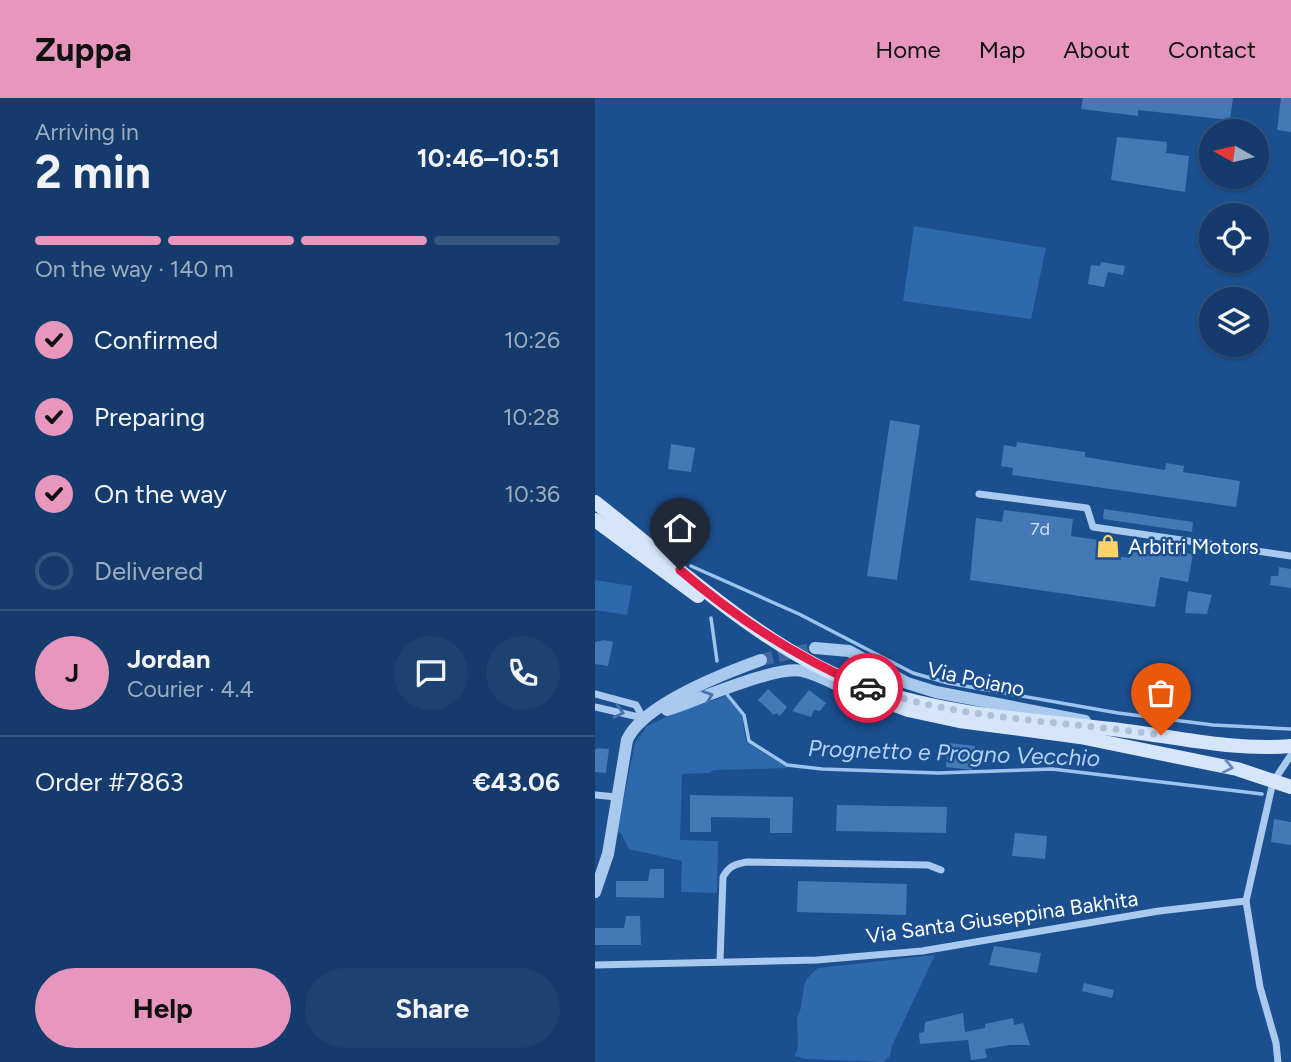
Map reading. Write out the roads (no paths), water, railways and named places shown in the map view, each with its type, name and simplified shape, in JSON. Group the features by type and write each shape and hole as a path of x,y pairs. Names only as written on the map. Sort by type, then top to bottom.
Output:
{"main road":[{"path":"595,502 698,586 784,646 835,674 870,689 995,715 1248,747 1291,746"},
{"path":"595,520 663,572 793,660 874,698 908,710 959,721 1080,737 1200,761 1237,769 1291,788"}],"street":[{"path":"979,494 1087,508 1093,527 1291,556"},
{"name":"Via Poiano","path":"815,648 837,648 858,655 907,683 936,692 1137,732"},
{"path":"595,891 608,854 627,740 632,729 643,718 711,678 761,660"},
{"path":"595,707 643,718 790,670 807,672 855,695 874,698"},
{"path":"595,694 636,705 643,718"},
{"path":"1278,1062 1276,1043 1260,987 1246,901 1273,782 1291,755"},
{"path":"595,795 617,797"},
{"path":"720,961 723,877 734,864 747,862 928,866 941,870"},
{"name":"Via Santa Giuseppina Bakhita","path":"595,965 817,960 922,951 1159,911 1246,901"}],"waterway":[{"name":"Prognetto e Progno Vecchio","path":"691,566 799,614 913,673 948,683 1118,713 1213,725 1291,729"},
{"name":"Prognetto e Progno Vecchio","path":"711,618 717,661"},
{"name":"Prognetto e Progno Vecchio","path":"725,692 744,715 749,741 787,765 822,769 938,773 1052,769 1262,794"}],"tunnel":[{"path":"761,660 815,648"}],"place":[{"name":"Arbitri Motors","path":"1108,546"}]}
